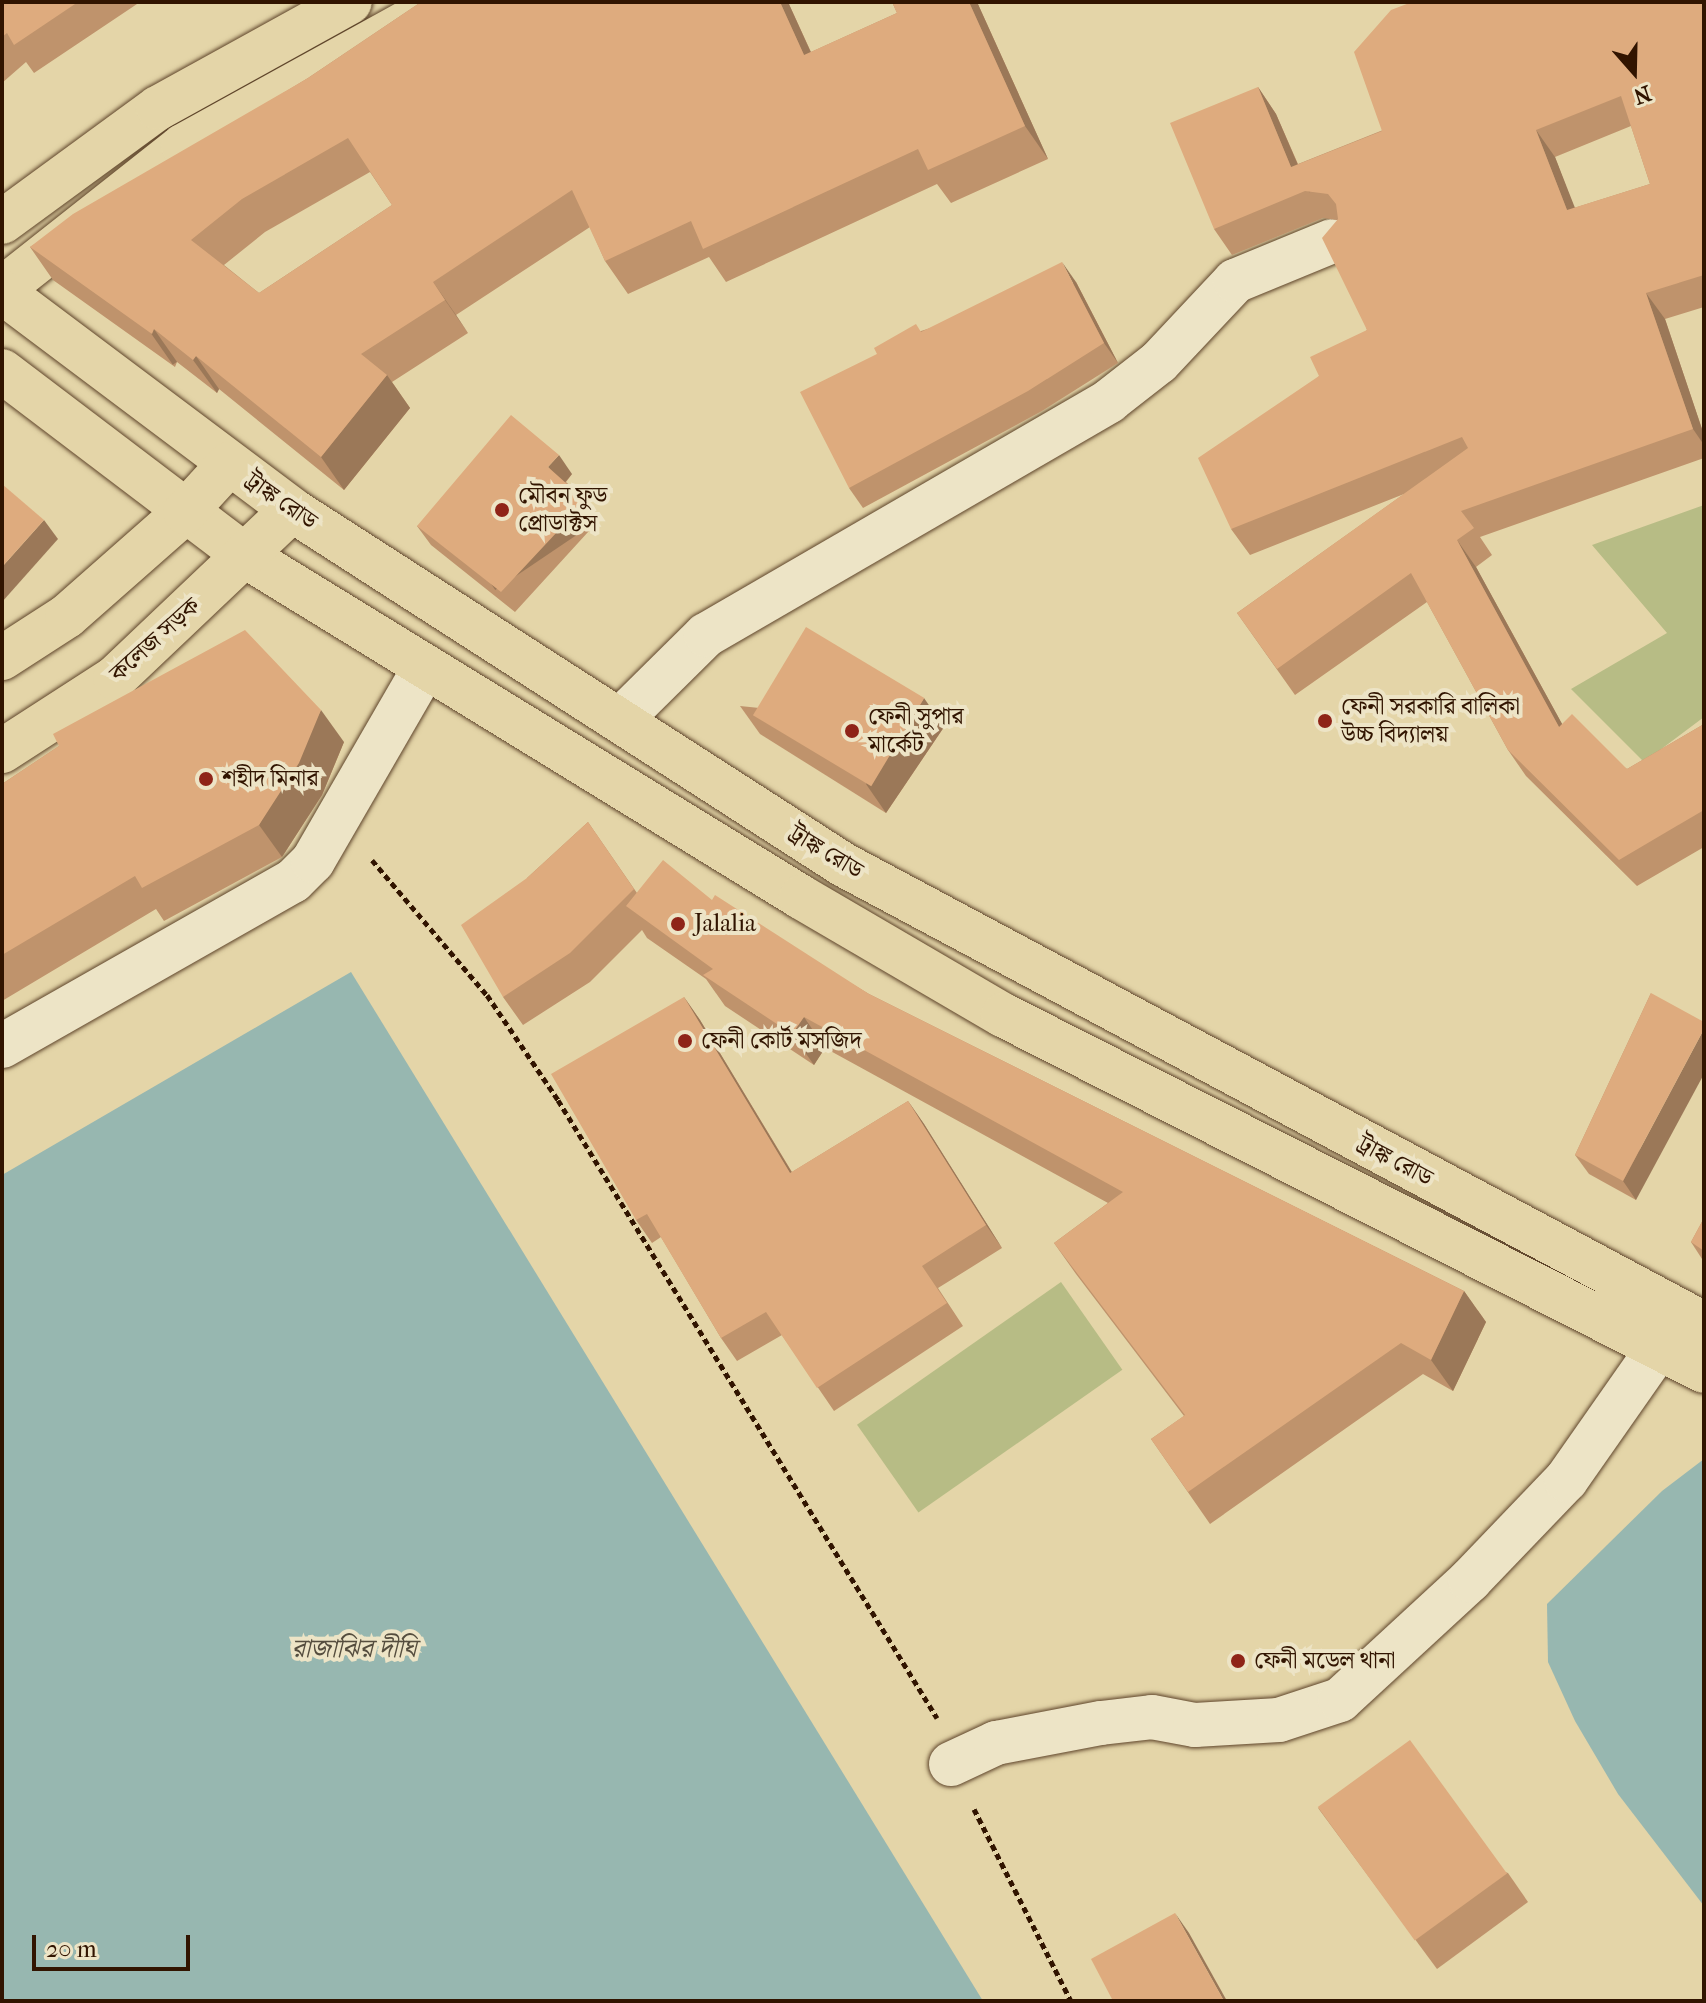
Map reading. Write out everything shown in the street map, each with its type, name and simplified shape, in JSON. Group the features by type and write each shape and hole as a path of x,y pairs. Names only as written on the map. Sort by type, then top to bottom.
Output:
{"main road":[{"path":"2,222 158,108 350,2"},
{"path":"2,290 183,146 444,2"},
{"name":"ট্রাঙ্ক রোড","path":"2,290 292,510 844,865 1693,1319"},
{"name":"ট্রাঙ্ক রোড","path":"2,371 247,557 1003,1015 1657,1350 1704,1371"},
{"path":"2,658 67,616 185,512 229,464"},
{"name":"কলেজ সড়ক","path":"2,751 115,678 247,557 292,510"}],"street":[{"path":"620,720 706,635 1109,401 1159,362 1235,281 1332,241"},
{"path":"2,1046 293,881 313,861 425,667"},
{"path":"951,1764 996,1743 1101,1723 1152,1717 1195,1725 1279,1720 1340,1700 1470,1580 1566,1480 1657,1350 1693,1319"}],"path":[{"path":"338,819 487,995 558,1100 937,1717 951,1764 1071,2001"}],"green space":[{"path":"1704,505 1704,717 1644,762 1571,689 1667,633 1592,545"},
{"path":"1061,1282 1122,1370 918,1512 857,1425"}],"water":[{"name":"রাজাঝির দীঘি","path":"351,972 983,2001 2,2001 2,1175"},
{"path":"1704,1459 1704,1906 1618,1794 1575,1721 1548,1662 1547,1604 1662,1491"}],"building":[{"path":"2,2 78,2 14,45 7,33 2,37"},
{"path":"421,2 780,2 804,55 897,13 892,2 969,2 1025,126 928,170 918,149 703,249 691,221 605,261 572,190 433,282 445,300 361,354 387,375 321,457 196,356 193,360 154,329 152,334 30,247 73,214 308,78","holes":["348,138 392,205 259,293 191,240 242,199"]},
{"path":"1412,2 1704,2 1704,275 1646,293 1693,429 1461,511 1474,528 1457,540 1559,727 1572,714 1627,769 1704,724 1704,810 1619,860 1508,750 1411,573 1277,669 1237,613 1468,448 1462,437 1231,529 1198,458 1319,376 1310,357 1367,330 1322,238 1338,219 1336,204 1328,194 1305,191 1214,229 1170,123 1258,87 1291,167 1382,131 1354,52 1391,10","holes":["1621,96 1650,184 1567,210 1536,130"]},
{"path":"1062,262 1104,343 1028,391 849,488 800,392 877,354 874,348 916,324 921,332"},
{"path":"511,415 559,455 548,467 586,501 501,592 417,526"},
{"path":"2,484 44,520 2,567"},
{"name":"ফেনী সুপার মার্কেট","path":"806,627 924,698 871,786 753,715"},
{"path":"245,630 321,710 299,763 259,825 142,888 135,876 2,955 2,784 59,746 53,734"},
{"path":"588,822 634,889 570,953 503,997 461,925 527,878"},
{"path":"663,860 712,900 715,895 869,994 1464,1291 1431,1360 1401,1343 1188,1492 1151,1439 1185,1415 1054,1243 1123,1192 804,1017 792,1034 703,975 713,969 626,906"},
{"path":"1651,993 1704,1022 1704,1029 1623,1181 1575,1155"},
{"path":"684,997 790,1173 908,1101 986,1225 922,1266 947,1303 817,1388 766,1312 721,1338 647,1214 636,1220 551,1074"},
{"path":"1704,1218 1704,1251 1691,1242"},
{"path":"1410,1740 1507,1873 1415,1940 1318,1807"},
{"path":"1175,1913 1224,2001 1113,2001 1091,1959"}],"place":[{"name":"মৌবন ফুড প্রোডাক্টস","path":"502,510"},
{"name":"ফেনী সরকারি বালিকা উচ্চ বিদ্যালয়","path":"1325,721"},
{"name":"ফেনী সুপার মার্কেট","path":"852,731"},
{"name":"শহীদ মিনার","path":"206,779"},
{"name":"Jalalia","path":"678,924"},
{"name":"ফেনী কোর্ট মসজিদ","path":"685,1041"},
{"name":"ফেনী মডেল থানা","path":"1238,1661"}]}
